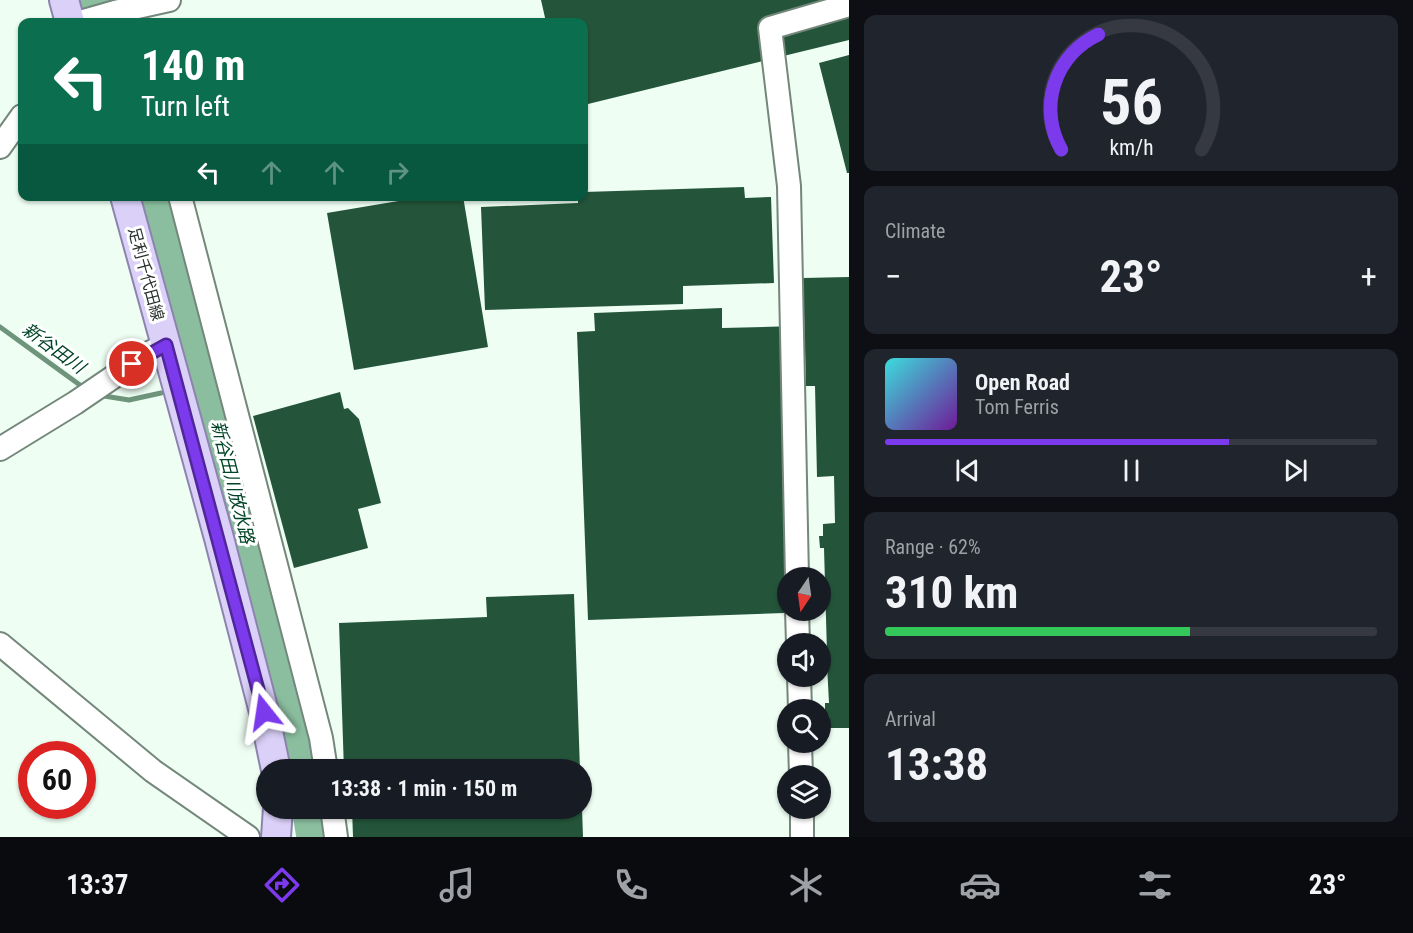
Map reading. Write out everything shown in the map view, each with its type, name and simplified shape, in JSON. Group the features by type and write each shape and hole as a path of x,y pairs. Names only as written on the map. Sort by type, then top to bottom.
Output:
{"main road":[{"path":"64,0 77,18"},
{"name":"足利千代田線","path":"126,201 219,538 264,712 274,759"},
{"path":"276,837 277,819"}],"street":[{"path":"91,18 169,0"},
{"path":"797,567 789,186 770,28 849,5"},
{"path":"0,147 18,122"},
{"path":"181,201 316,715 324,759"},
{"path":"0,448 80,399 147,354 166,345"},
{"path":"0,644 153,771 249,837"},
{"path":"334,819 336,837"},
{"path":"802,819 802,837"}],"building":[{"path":"541,0 845,0 849,14 849,40 588,104 588,18 545,18"},
{"path":"849,55 849,173 847,173 819,63"},
{"path":"744,187 745,198 771,197 774,283 683,286 683,304 485,310 481,207 578,203 578,201 588,201 588,192"},
{"path":"398,201 464,201 488,347 354,370 327,213"},
{"path":"849,277 849,728 831,728 831,699 829,699 828,687 831,687 831,633 826,633 826,621 831,621 831,567 825,567 824,548 820,548 819,536 823,536 823,524 835,523 834,476 817,477 815,386 806,386 803,278"},
{"path":"722,308 722,328 797,326 789,567 777,567 777,613 588,620 577,332 595,331 594,313"},
{"path":"340,392 344,409 348,408 359,419 381,503 358,509 368,548 294,568 253,416"},
{"path":"574,594 580,759 344,759 339,623 487,617 486,597"},
{"path":"352,819 582,819 583,837 353,837"}],"waterway":[{"name":"新谷田川放水路","path":"93,0 98,18"},
{"name":"新谷田川放水路","path":"156,201 190,315 294,726 300,759"},
{"name":"新谷田川","path":"0,327 84,388"},
{"name":"新谷田川","path":"98,395 129,400 161,393"},
{"name":"新谷田川放水路","path":"310,819 313,837"}],"route":[{"path":"132,364 166,345 264,712"}]}
